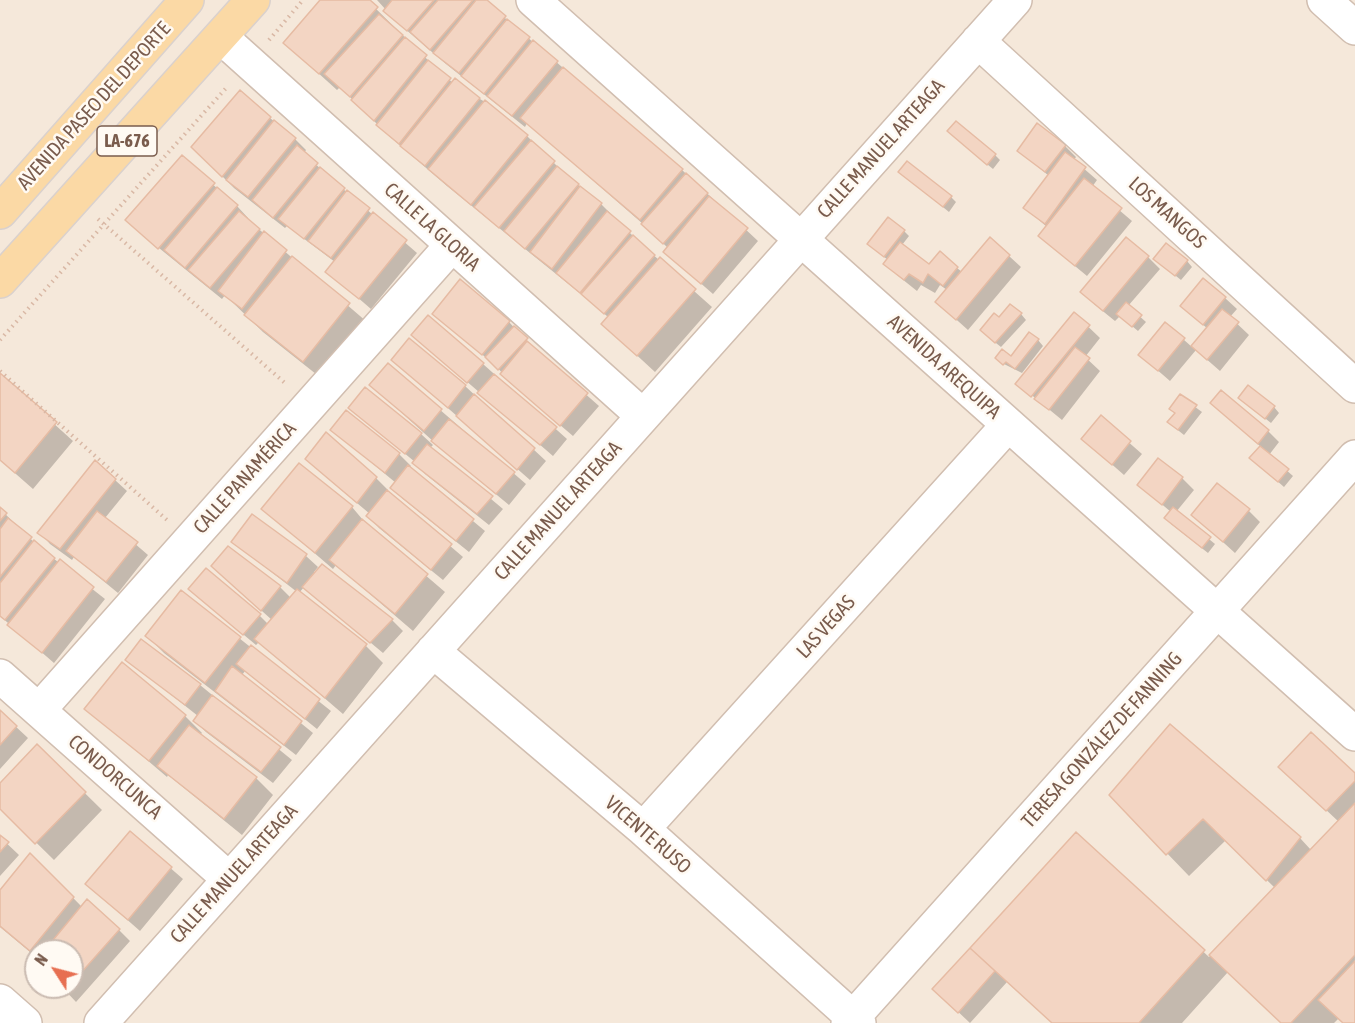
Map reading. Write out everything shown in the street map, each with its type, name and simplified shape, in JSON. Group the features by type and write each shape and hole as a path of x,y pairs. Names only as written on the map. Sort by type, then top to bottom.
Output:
{"main road":[{"name":"AVENIDA PASEO DEL DEPORTE","path":"0,212 182,9 187,0"},
{"name":"LA-676","path":"0,280 253,0"}],"street":[{"name":"AVENIDA AREQUIPA","path":"533,0 1355,734"},
{"name":"CALLE MANUEL ARTEAGA","path":"101,1023 1015,0"},
{"path":"1324,0 1355,28"},
{"name":"CALLE LA GLORIA","path":"221,37 643,416"},
{"name":"LOS MANGOS","path":"978,41 1355,386"},
{"name":"CALLE PANAMÉRICA","path":"39,710 452,245"},
{"name":"LAS VEGAS","path":"643,829 1008,425"},
{"name":"TERESA GONZÁLEZ DE FANNING","path":"853,1021 1355,457"},
{"name":"VICENTE RUSO","path":"433,651 643,829 853,1021"},
{"name":"CONDORCUNCA","path":"0,676 229,879"},
{"path":"0,1001 25,1023"}],"path":[{"path":"0,340 106,226 303,0"},
{"path":"75,198 310,405"},
{"path":"0,371 190,540"}],"shaded area":[{"path":"0,0 1355,0 1355,1023 0,1023"}],"building":[{"path":"320,0 370,0 378,7 319,74 283,43"},
{"path":"392,0 434,0 407,31 383,11"},
{"path":"438,0 473,0 430,50 410,32"},
{"path":"476,0 487,0 506,16 459,73 433,53"},
{"path":"379,14 403,35 350,97 324,74"},
{"path":"507,19 530,37 484,94 461,76"},
{"path":"405,37 427,55 374,121 351,100"},
{"path":"533,40 558,61 512,116 487,96"},
{"path":"428,60 451,78 399,144 376,125"},
{"path":"563,67 683,169 640,220 520,118"},
{"path":"455,78 480,98 425,166 400,146"},
{"path":"240,90 271,117 222,177 191,147"},
{"path":"485,100 528,135 471,205 428,169"},
{"path":"274,120 296,138 248,197 226,180"},
{"path":"956,121 996,154 987,165 947,131"},
{"path":"1037,123 1066,145 1045,172 1017,151"},
{"path":"531,140 555,161 499,228 474,207"},
{"path":"297,145 318,163 273,218 252,200"},
{"path":"1065,152 1086,167 1045,224 1023,208"},
{"path":"182,155 215,183 158,249 125,220"},
{"path":"907,161 952,196 943,207 898,172"},
{"path":"557,166 579,184 525,249 504,231"},
{"path":"320,167 345,188 304,239 278,219"},
{"path":"686,173 708,193 663,244 641,224"},
{"path":"1084,178 1122,208 1075,266 1038,236"},
{"path":"580,186 602,203 552,269 530,252"},
{"path":"217,187 238,205 185,268 164,250"},
{"path":"347,190 370,208 331,258 308,241"},
{"path":"709,196 748,228 701,284 663,252"},
{"path":"239,211 260,229 210,288 188,270"},
{"path":"607,211 631,231 580,293 556,273"},
{"path":"373,212 407,240 359,299 325,272"},
{"path":"888,217 905,230 884,257 867,244"},
{"path":"264,231 287,250 242,309 218,291"},
{"path":"633,235 655,255 604,314 581,294"},
{"path":"990,237 1010,255 956,320 935,302"},
{"path":"1126,237 1149,256 1103,311 1080,292"},
{"path":"900,242 929,264 940,251 958,267 943,286 928,274 923,283 909,274 904,280 883,264"},
{"path":"1166,243 1188,260 1175,276 1153,259"},
{"path":"292,256 350,303 303,362 244,315"},
{"path":"660,257 696,289 637,356 601,324"},
{"path":"1203,278 1226,297 1203,325 1180,306"},
{"path":"460,279 510,321 482,355 432,314"},
{"path":"1126,302 1142,315 1132,327 1116,314"},
{"path":"1010,304 1022,313 995,343 980,330 994,313 999,317"},
{"path":"1222,309 1239,322 1207,360 1191,346"},
{"path":"1074,312 1090,325 1031,397 1015,384"},
{"path":"428,315 484,363 467,383 411,335"},
{"path":"1165,322 1185,338 1158,371 1138,355"},
{"path":"514,326 528,338 498,370 485,357"},
{"path":"1029,332 1039,339 1015,369 1006,362 1003,365 995,358 1002,349 1011,356"},
{"path":"409,338 466,385 448,408 391,360"},
{"path":"527,341 588,393 560,426 500,374"},
{"path":"1075,347 1090,358 1049,410 1034,399"},
{"path":"388,363 442,409 424,431 369,385"},
{"path":"0,373 57,422 15,473 0,460"},
{"path":"494,374 557,427 540,445 477,393"},
{"path":"1248,385 1275,406 1265,419 1238,398"},
{"path":"365,387 422,433 405,454 348,408"},
{"path":"1221,390 1269,430 1258,444 1210,403"},
{"path":"474,394 535,448 517,470 456,416"},
{"path":"1180,394 1197,405 1178,430 1167,422 1175,413 1169,409"},
{"path":"346,410 400,453 385,473 330,430"},
{"path":"1101,415 1131,441 1112,465 1081,439"},
{"path":"449,419 515,472 496,494 431,441"},
{"path":"326,432 377,477 357,503 305,459"},
{"path":"427,444 493,496 477,514 412,463"},
{"path":"1260,446 1289,469 1278,482 1249,458"},
{"path":"1158,458 1183,477 1162,505 1137,485"},
{"path":"95,460 116,479 60,549 37,533"},
{"path":"299,463 353,506 315,553 261,509"},
{"path":"408,465 474,519 456,541 390,488"},
{"path":"1217,483 1250,509 1223,542 1191,515"},
{"path":"387,490 452,544 431,570 366,516"},
{"path":"0,507 7,513 0,521"},
{"path":"1173,507 1211,537 1202,548 1164,518"},
{"path":"97,511 138,542 106,582 66,551"},
{"path":"252,514 307,554 287,583 231,542"},
{"path":"8,518 32,537 0,577 0,529"},
{"path":"362,519 428,574 395,614 329,560"},
{"path":"34,540 55,558 5,620 0,616 0,583"},
{"path":"228,546 281,586 261,611 211,566"},
{"path":"60,559 94,587 42,653 7,625"},
{"path":"322,564 393,619 370,643 302,587"},
{"path":"206,568 261,614 243,635 188,589"},
{"path":"297,589 367,644 325,698 254,639"},
{"path":"181,590 241,637 205,683 145,636"},
{"path":"141,639 201,684 185,705 125,660"},
{"path":"251,645 320,699 305,719 236,664"},
{"path":"122,662 186,715 149,761 84,709"},
{"path":"232,666 302,721 284,745 215,691"},
{"path":"212,695 281,747 261,772 193,721"},
{"path":"0,710 17,726 0,745"},
{"path":"1170,724 1301,837 1266,881 1203,819 1166,855 1109,795"},
{"path":"189,725 257,777 224,819 157,766"},
{"path":"1311,732 1355,773 1355,781 1326,811 1278,767"},
{"path":"37,744 86,792 35,844 0,809 0,783"},
{"path":"1355,803 1355,955 1291,1023 1281,1023 1209,955"},
{"path":"130,831 172,867 128,920 85,884"},
{"path":"1076,832 1205,950 1139,1023 1052,1023 970,948"},
{"path":"0,835 9,842 0,852"},
{"path":"30,853 74,897 40,939 24,939 24,946 0,926 0,890"},
{"path":"87,899 120,929 84,970 84,939 54,939"},
{"path":"970,948 995,971 958,1013 932,989"},
{"path":"1355,961 1355,1023 1343,1023 1318,1000"}]}
